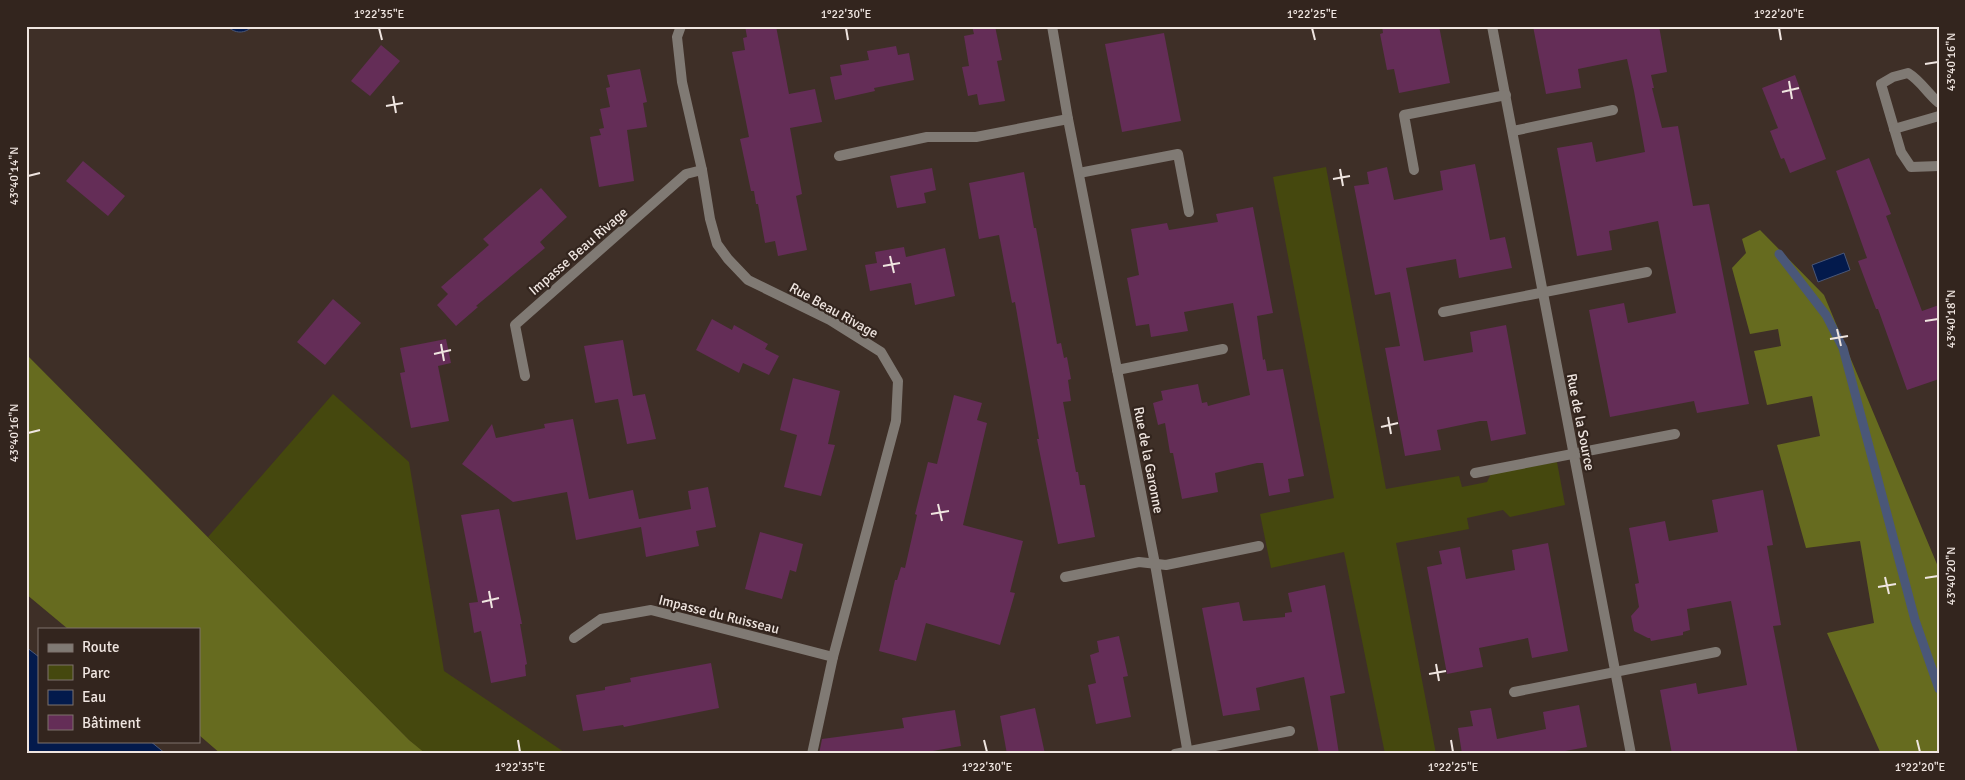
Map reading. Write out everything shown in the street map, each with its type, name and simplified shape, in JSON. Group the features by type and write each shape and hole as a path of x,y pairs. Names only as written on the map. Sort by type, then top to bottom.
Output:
{"street":[{"name":"Rue Beau Rivage","path":"680,26 677,37 682,82 702,170 710,219 717,244 748,280 830,320 881,352 898,381 896,421 833,657 812,754"},
{"name":"Rue de la Garonne","path":"1052,26 1078,173 1155,564 1188,752"},
{"name":"Rue de la Source","path":"1492,26 1631,754"},
{"path":"1939,103 1928,94 1918,79 1908,73 1881,84 1901,152 1910,167 1939,166"},
{"path":"1414,170 1404,115 1506,95"},
{"path":"1513,131 1613,110"},
{"path":"1894,129 1939,116"},
{"path":"839,156 927,137 976,137 1068,119"},
{"path":"1078,173 1178,154 1189,212"},
{"name":"Impasse Beau Rivage","path":"525,376 515,325 686,174 702,170"},
{"path":"1443,312 1647,272"},
{"path":"1117,370 1223,349"},
{"path":"1475,474 1675,434"},
{"path":"1065,577 1139,562 1166,565 1259,546"},
{"name":"Impasse du Ruisseau","path":"574,638 601,619 651,610 833,657"},
{"path":"1514,692 1716,652"},
{"path":"1175,754 1290,731"}],"green space":[{"path":"1326,167 1386,489 1459,476 1462,487 1487,482 1491,474 1557,462 1565,505 1510,517 1503,510 1467,518 1469,529 1396,543 1436,754 1385,754 1344,552 1271,568 1260,514 1334,498 1273,177"},
{"path":"1760,230 1824,295 1939,569 1939,754 1881,754 1827,633 1874,623 1860,541 1806,548 1777,445 1820,436 1812,396 1767,405 1754,351 1781,346 1778,329 1750,334 1732,268 1746,253 1742,239"},
{"path":"26,354 409,740 426,754 221,754 200,736 200,628 67,628 26,594"},
{"path":"333,394 409,462 444,671 567,754 425,754 208,537"}],"water":[{"path":"227,26 253,26 240,32"},
{"path":"1844,253 1850,270 1818,282 1812,265"},
{"path":"26,647 38,656 38,742 151,742 166,754 26,754"}],"building":[{"path":"745,26 776,26 789,94 815,89 822,122 790,128 802,194 796,196 807,250 778,256 775,241 765,243 758,204 756,204 754,191 751,191 740,139 749,137 732,52 745,50 743,38 747,37"},
{"path":"972,26 995,26 1002,60 997,61 1005,101 979,105 977,94 968,96 962,67 969,66 964,36 974,34"},
{"path":"1382,26 1439,26 1450,83 1399,93 1394,69 1387,70 1380,34 1383,33"},
{"path":"1533,26 1596,26 1596,28 1609,26 1659,26 1667,72 1651,75 1654,88 1652,88 1662,128 1678,126 1693,206 1709,204 1749,404 1697,413 1694,401 1610,417 1589,310 1624,303 1628,323 1676,313 1658,221 1609,231 1612,250 1577,256 1557,148 1592,142 1596,162 1645,152 1634,91 1627,59 1578,69 1581,88 1546,94"},
{"path":"1164,33 1181,121 1122,132 1105,44"},
{"path":"381,45 400,61 370,96 351,81"},
{"path":"896,46 898,55 909,53 914,80 874,88 875,91 835,100 830,77 842,75 840,65 869,60 867,51"},
{"path":"640,69 647,102 643,103 647,127 627,130 634,181 599,187 590,137 601,135 599,129 604,128 600,109 610,107 606,88 610,87 607,75"},
{"path":"1795,75 1826,159 1790,173 1784,158 1781,159 1770,131 1778,128 1762,88"},
{"path":"1869,158 1891,214 1886,216 1922,311 1939,305 1939,379 1907,390 1878,309 1876,309 1858,261 1867,258 1836,171"},
{"path":"83,161 125,196 108,216 66,181"},
{"path":"1475,164 1490,240 1505,237 1512,268 1459,278 1456,259 1406,268 1424,361 1473,352 1470,332 1506,325 1526,434 1491,441 1487,421 1480,421 1437,430 1441,450 1405,456 1385,348 1400,346 1390,292 1375,295 1354,186 1369,184 1367,172 1387,167 1394,200 1443,190 1440,171"},
{"path":"932,168 936,190 924,193 926,203 897,208 890,176"},
{"path":"1024,172 1057,344 1061,343 1064,358 1067,357 1071,379 1068,380 1071,401 1063,402 1076,472 1078,472 1080,485 1085,485 1095,537 1058,544 1037,439 1039,439 1015,302 1012,303 999,235 979,239 969,183"},
{"path":"541,188 567,217 540,242 545,248 476,306 478,307 456,326 437,305 448,294 441,287 489,245 483,239"},
{"path":"1253,207 1273,313 1257,316 1263,360 1265,359 1267,371 1283,369 1304,476 1288,479 1290,492 1269,496 1263,463 1257,463 1215,473 1218,492 1182,499 1173,453 1170,453 1165,423 1158,425 1153,403 1163,400 1161,391 1198,384 1202,403 1207,402 1208,406 1250,395 1233,303 1184,312 1188,331 1151,337 1149,324 1136,326 1127,278 1139,275 1131,229 1167,223 1169,230 1218,222 1216,214"},
{"path":"904,247 906,257 945,248 955,296 915,305 911,283 870,291 865,265 877,263 875,252"},
{"path":"333,299 361,323 325,365 297,342"},
{"path":"712,319 732,330 734,325 768,344 765,349 779,356 769,375 743,363 739,373 696,350"},
{"path":"446,339 451,363 438,366 449,421 411,428 400,373 405,372 400,348"},
{"path":"623,340 633,396 645,394 656,439 627,444 618,399 595,403 584,346"},
{"path":"793,378 840,391 828,444 835,445 821,496 784,487 797,435 780,430"},
{"path":"954,395 982,403 977,420 987,423 963,525 1023,541 1010,592 1015,593 1000,645 926,623 916,661 879,651 895,580 897,580 901,567 905,568 917,515 915,514 928,462 937,464"},
{"path":"573,419 589,499 633,490 639,519 691,509 688,491 708,487 716,527 696,531 699,546 646,557 641,527 576,540 567,492 513,502 462,464 492,424 496,438 545,428 544,424"},
{"path":"1763,490 1773,545 1767,546 1781,625 1773,626 1798,754 1672,754 1660,690 1696,683 1698,694 1747,685 1737,632 1731,601 1687,609 1690,630 1683,632 1683,635 1651,641 1650,638 1634,631 1631,616 1639,607 1635,584 1639,583 1629,528 1665,521 1669,541 1718,532 1712,500"},
{"path":"499,509 522,624 520,624 527,664 525,665 526,676 491,683 481,631 474,633 469,603 478,602 461,515"},
{"path":"760,532 803,544 796,572 790,570 782,599 745,589"},
{"path":"1548,543 1568,651 1532,658 1528,638 1479,648 1483,667 1447,674 1427,567 1442,564 1439,551 1460,547 1466,579 1515,570 1512,550"},
{"path":"1325,585 1345,693 1330,696 1339,754 1319,754 1304,677 1256,688 1260,710 1223,716 1202,608 1239,602 1243,621 1285,617 1285,613 1292,612 1288,593"},
{"path":"1119,636 1128,676 1123,677 1131,717 1096,724 1088,685 1096,683 1090,655 1099,652 1097,641"},
{"path":"711,663 719,708 624,727 623,725 583,731 576,695 605,690 605,687 631,682 630,678"},
{"path":"1579,705 1587,747 1549,754 1462,754 1458,728 1473,726 1470,711 1491,708 1497,739 1546,729 1543,712"},
{"path":"1035,708 1045,754 1007,754 1000,716"},
{"path":"955,710 961,746 916,754 819,754 822,739 904,728 902,718"}],"waterway":[{"path":"1779,254 1826,315 1843,348 1915,620 1939,689"}]}
